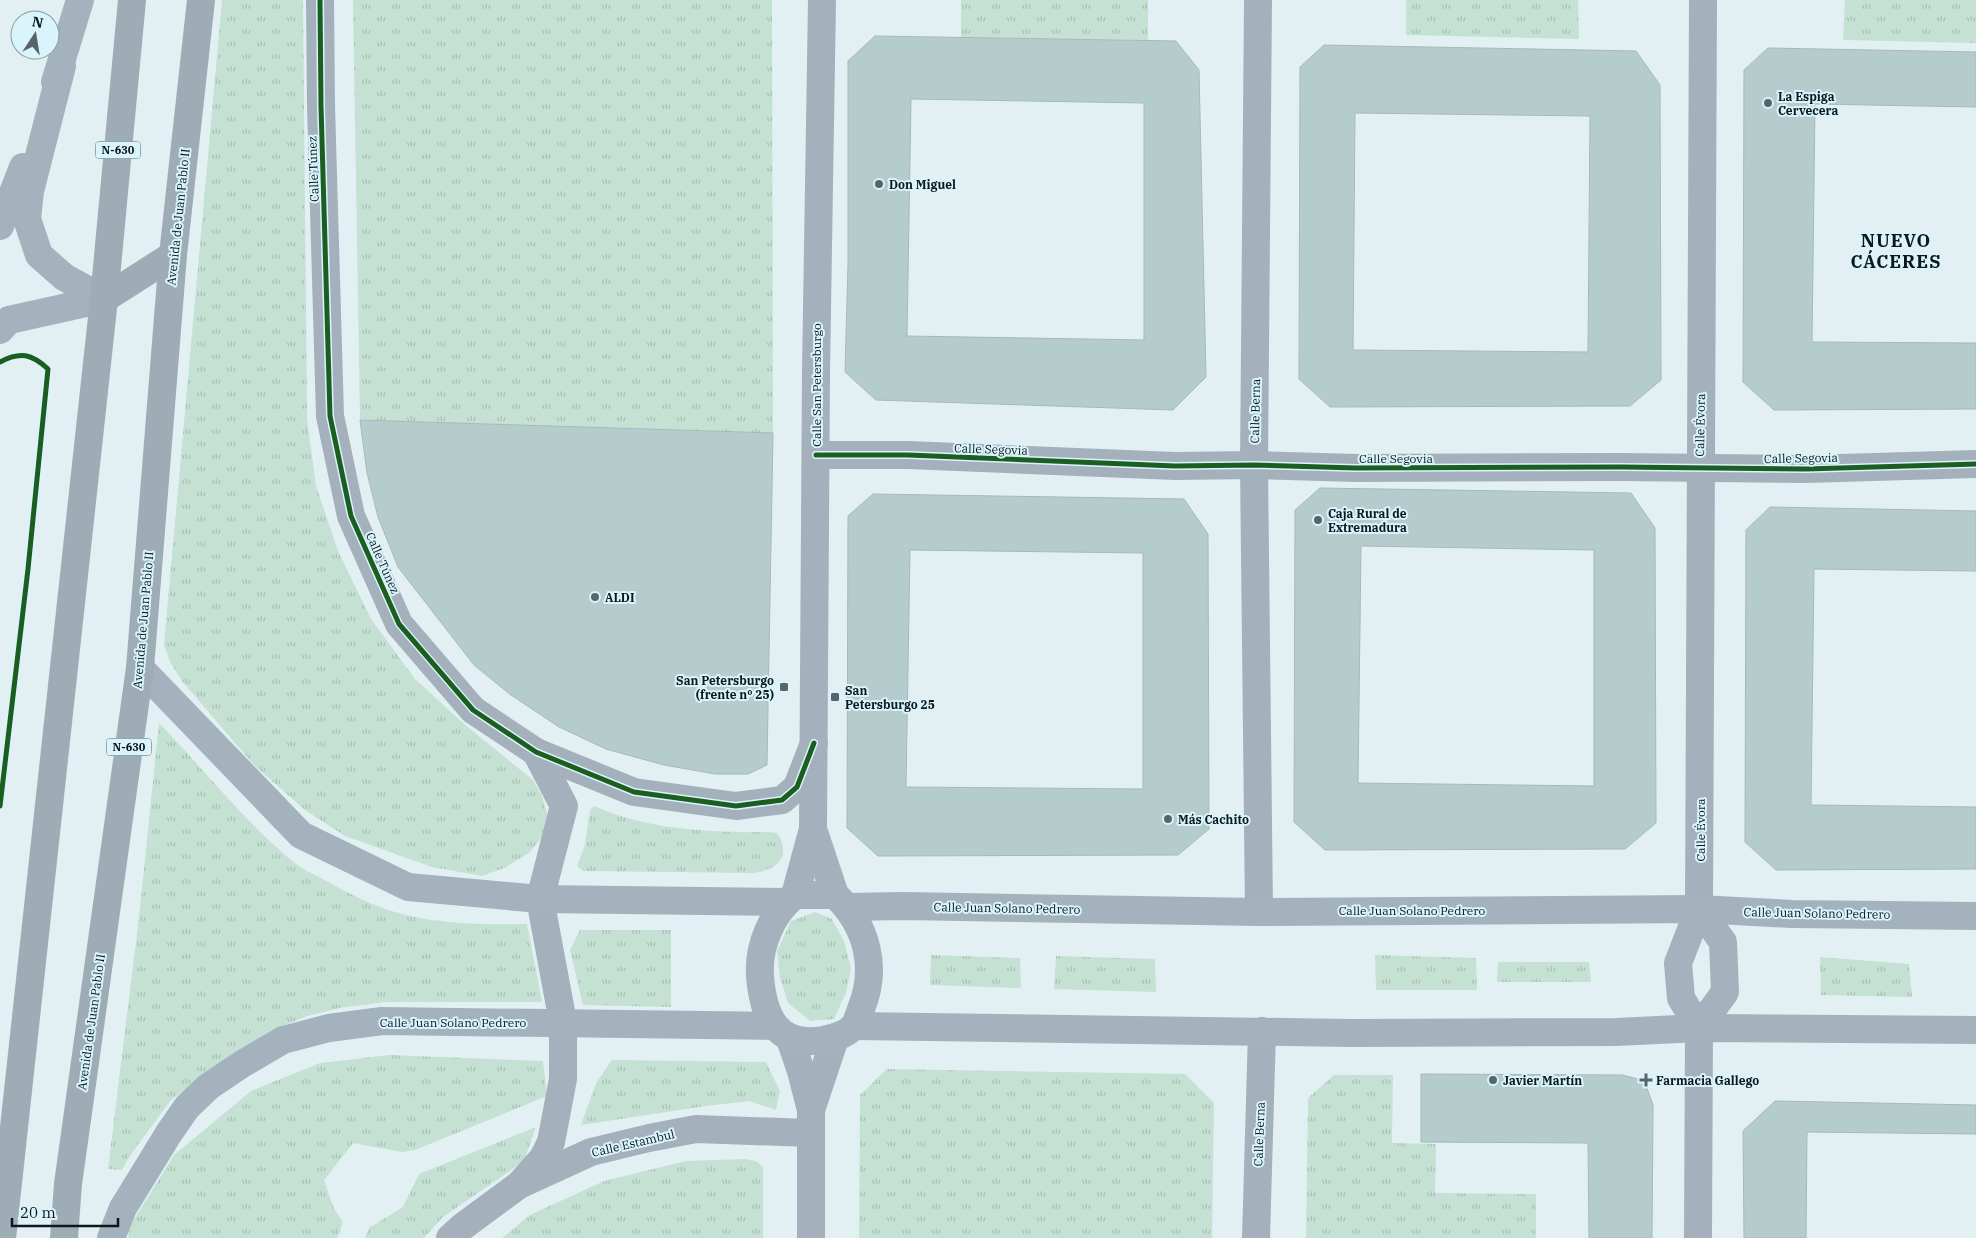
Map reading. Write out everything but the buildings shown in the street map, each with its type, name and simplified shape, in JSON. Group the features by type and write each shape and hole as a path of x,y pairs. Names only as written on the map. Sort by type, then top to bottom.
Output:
{"highway":[{"name":"N-630","path":"2,1238 104,299 132,0"},
{"name":"Avenida de Juan Pablo II","path":"64,1238 68,1184 140,668 173,255 201,0"},
{"path":"104,299 173,255"}],"main road":[{"path":"80,0 30,191 27,220 39,255 64,277 104,299"},
{"path":"0,226 62,66"},
{"path":"0,330 9,320 104,299"},
{"path":"140,668 301,835 408,887 540,899 790,899 842,901 864,933 871,966 865,1000 844,1032"},
{"path":"790,899 768,931 760,962 762,994 782,1032 810,1042 844,1032 1616,1032 1699,1028 1976,1030"},
{"name":"Calle Juan Solano Pedrero","path":"842,901 903,906 1260,912 1699,909 1792,914 1976,916"},
{"path":"1699,909 1723,942 1724,992 1699,1028"},
{"name":"Calle Évora","path":"1699,909 1678,963 1681,998 1699,1028"},
{"name":"Calle Juan Solano Pedrero","path":"111,1238 123,1208 151,1160 187,1107 208,1087 283,1040 329,1028 382,1020 562,1022 782,1032"}],"street":[{"name":"Calle Túnez","path":"320,0 321,106 330,416 351,516 400,624 473,710 536,752 634,792 736,806 782,800 797,787 814,743"},
{"name":"Calle San Petersburgo","path":"790,899 813,829 822,0"},
{"name":"Calle Berna","path":"1258,0 1254,465 1260,912"},
{"name":"Calle Évora","path":"1699,909 1702,0"},
{"name":"Calle Segovia","path":"816,455 908,455 1175,466 1254,465 1356,468 1806,469 1976,464"},
{"name":"Calle Túnez","path":"536,752 564,806 540,899"},
{"name":"Calle San Petersburgo","path":"813,829 842,901"},
{"path":"519,1185 542,1158 551,1142 563,1080 562,1022 540,899"},
{"path":"1698,1238 1699,1028"},
{"name":"Calle Berna","path":"1256,1238 1262,1031"},
{"path":"782,1032 801,1071 810,1122 812,1238"},
{"path":"810,1122 844,1032"},
{"name":"Calle Estambul","path":"450,1238 519,1185 591,1152 696,1129 810,1122"}],"green space":[{"path":"222,0 303,0 307,419 316,486 338,551 371,619 415,679 464,724 533,780 542,796 548,817 542,837 529,853 504,868 482,876 432,867 345,836 305,810 254,765 182,681 170,662 164,645"},
{"path":"353,0 772,0 773,433 360,420"},
{"path":"961,0 1148,0 1148,40 961,38"},
{"path":"1406,0 1578,0 1579,39 1406,35"},
{"path":"1845,0 1976,0 1976,43 1843,40"},
{"path":"159,723 260,832 296,864 307,871 368,902 410,916 460,923 527,924 542,1002 386,1002 339,1008 308,1016 272,1030 233,1053 171,1100 129,1157 122,1170 108,1169 139,917"},
{"path":"594,806 647,823 684,829 777,833 782,841 783,855 775,866 753,873 583,871 577,866 585,845 590,810"},
{"path":"815,912 832,919 844,941 851,969 846,993 834,1019 810,1021 788,1003 780,978 777,951 791,921"},
{"path":"580,930 671,930 671,1007 583,1005 570,950"},
{"path":"931,955 1020,958 1021,988 930,985"},
{"path":"1375,955 1476,958 1477,990 1376,990"},
{"path":"1056,956 1155,959 1156,992 1054,989"},
{"path":"1820,957 1909,964 1912,997 1821,995"},
{"path":"1498,962 1589,962 1591,982 1497,982"},
{"path":"390,1055 543,1061 547,1096 415,1150 402,1152 353,1143 324,1180 334,1209 343,1222 337,1238 128,1238 130,1226 174,1155 251,1091 320,1063"},
{"path":"612,1060 766,1062 780,1091 776,1110 749,1101 581,1125 596,1083"},
{"path":"887,1069 1185,1074 1214,1103 1212,1238 859,1238 860,1095"},
{"path":"1334,1075 1393,1075 1392,1143 1436,1144 1435,1193 1536,1194 1536,1238 1306,1238 1308,1098"},
{"path":"536,1127 524,1161 443,1217 424,1238 365,1238 369,1228 403,1207 419,1174"},
{"path":"745,1159 756,1161 763,1167 763,1238 502,1238 530,1215 604,1181 686,1161"}],"cycle path":[{"path":"320,0 321,106 330,416 351,516 399,624 473,710 536,752 634,792 736,806 782,800 797,787 814,743"},
{"path":"0,362 20,355 31,357 48,369 28,569 0,806"},
{"path":"816,455 908,455 1175,466 1254,465 1356,468 1620,467 1806,469 1976,464"}],"place":[{"name":"La Espiga Cervecera","path":"1768,103"},
{"name":"Don Miguel","path":"879,184"},
{"name":"Caja Rural de Extremadura","path":"1318,520"},
{"name":"ALDI","path":"595,597"},
{"name":"San Petersburgo (frente nº 25)","path":"784,687"},
{"name":"San Petersburgo 25","path":"835,697"},
{"name":"Más Cachito","path":"1168,819"},
{"name":"Javier Martín","path":"1493,1080"},
{"name":"Farmacia Gallego","path":"1646,1080"}],"district":[{"name":"NUEVO CÁCERES","path":"1896,250"}]}
